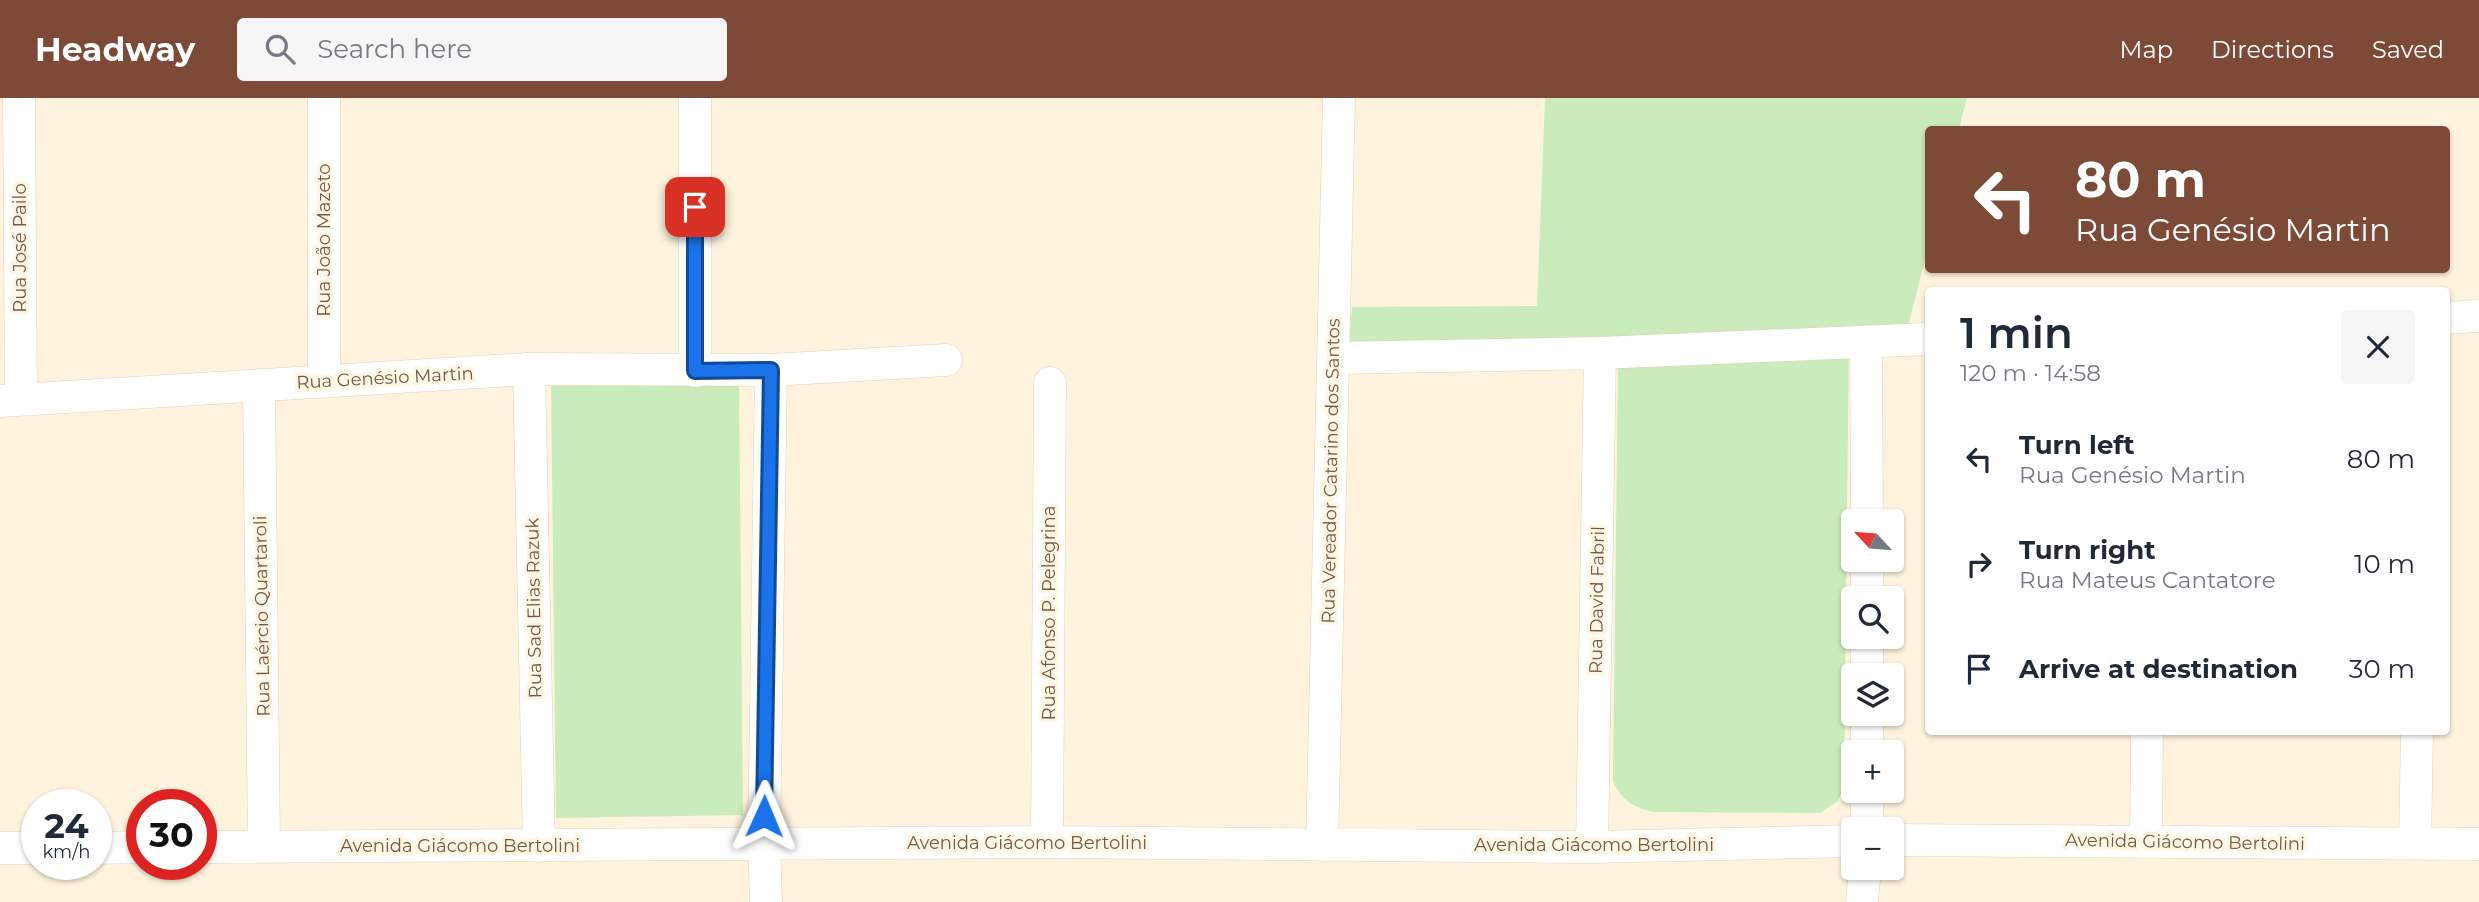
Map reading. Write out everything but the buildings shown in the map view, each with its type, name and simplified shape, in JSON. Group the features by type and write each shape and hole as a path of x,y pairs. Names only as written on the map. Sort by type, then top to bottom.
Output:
{"street":[{"name":"Rua José Pailo","path":"11,400 19,98"},
{"name":"Rua João Mazeto","path":"324,98 324,381"},
{"path":"695,98 695,371"},
{"name":"Rua Vereador Catarino dos Santos","path":"1322,845 1339,98"},
{"path":"2450,318 2479,316"},
{"path":"1334,358 1600,353 1925,340"},
{"path":"1866,342 1867,509"},
{"name":"Rua David Fabril","path":"1592,847 1600,353"},
{"name":"Rua Genésio Martin","path":"11,400 529,369 771,370 946,360"},
{"name":"Rua Sad Elias Razuk","path":"529,369 540,846"},
{"path":"766,902 764,844 771,370"},
{"name":"Rua Afonso P. Pelegrina","path":"1047,842 1050,383"},
{"name":"Rua Laércio Quartaroli","path":"259,385 264,847"},
{"path":"2146,841 2147,735"},
{"path":"2415,844 2417,735"},
{"name":"Avenida Giácomo Bertolini","path":"1904,840 2479,844"},
{"name":"Avenida Giácomo Bertolini","path":"217,847 1047,842 1592,847 1841,841"},
{"path":"0,848 21,848"},
{"path":"1862,902 1864,880"}],"green space":[{"path":"1545,98 1967,98 1960,126 1925,126 1925,259 1905,338 1849,336 1847,509 1841,509 1841,572 1846,572 1846,586 1841,586 1841,649 1846,649 1845,663 1841,663 1841,726 1845,726 1845,740 1841,740 1841,794 1838,801 1820,813 1653,812 1628,802 1613,781 1618,368 1347,370 1352,307 1537,306"},
{"path":"739,381 743,815 556,818 551,384"}],"route":[{"path":"695,207 695,371 771,370 764,816"}]}
